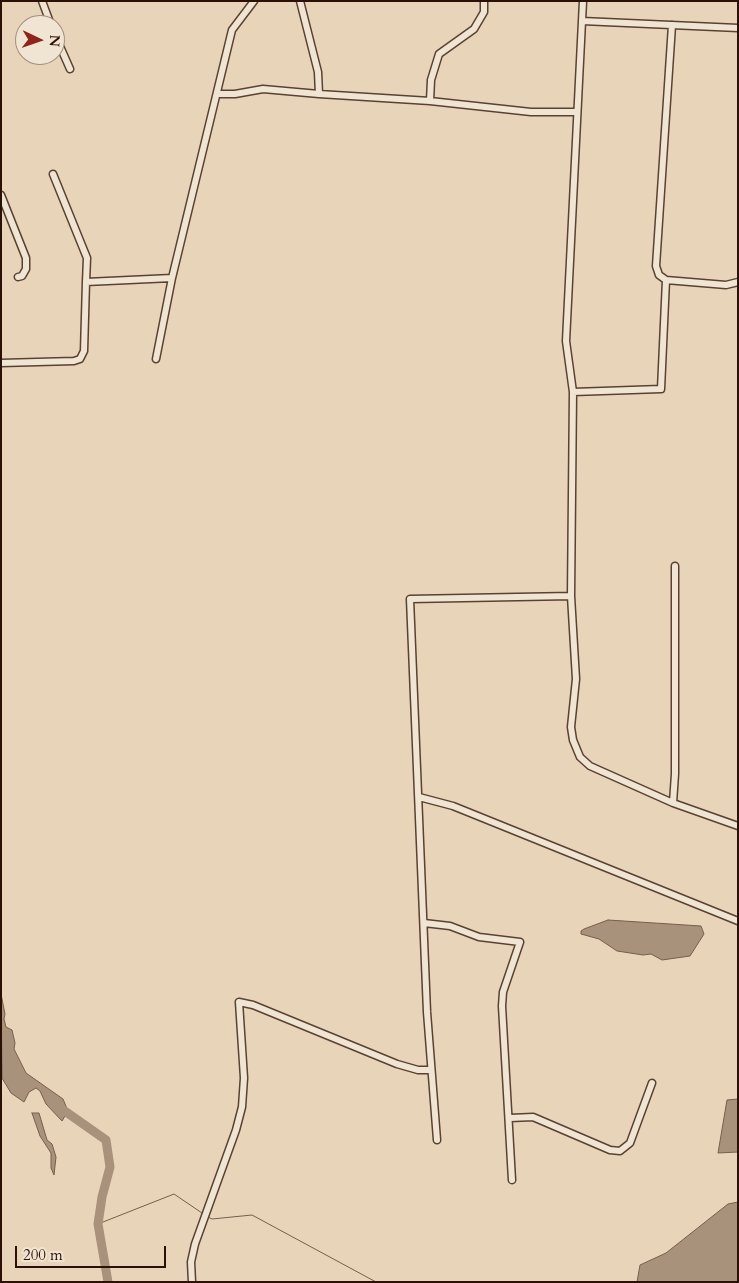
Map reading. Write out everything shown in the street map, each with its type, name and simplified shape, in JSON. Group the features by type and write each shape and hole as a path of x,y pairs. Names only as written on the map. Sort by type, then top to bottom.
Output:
{"street":[{"path":"42,1 47,15"},
{"path":"156,358 172,278 232,30 254,1"},
{"path":"300,1 318,72 319,94"},
{"path":"430,101 431,80 439,54 474,28 484,12 484,1"},
{"path":"583,1 566,341 573,392 571,596 576,679 572,726 576,750 580,757 590,766 673,804 738,826"},
{"path":"582,21 738,28"},
{"path":"672,25 655,257 659,275 666,280 726,285 738,282"},
{"path":"65,58 70,69"},
{"path":"217,94 235,94 263,89 430,101 506,110 576,112"},
{"path":"1,363 74,362 80,359 84,351 87,258 52,174"},
{"path":"1,196 26,258 26,269 22,276 18,277"},
{"path":"86,282 172,278"},
{"path":"573,392 661,389 666,280"},
{"path":"673,804 675,774 675,566"},
{"path":"437,1140 431,1070 410,599 571,596"},
{"path":"419,797 453,806 738,921"},
{"path":"424,923 450,926 479,938 520,942 502,999 512,1180"},
{"path":"192,1282 191,1262 203,1220 236,1130 242,1107 244,1078 239,1002 253,1005 397,1064 418,1070 431,1070"},
{"path":"510,1118 533,1117 610,1150 620,1151 630,1143 652,1083"}],"shaded area":[{"path":"608,920 701,926 704,934 690,956 662,960 651,954 643,955 617,951 599,939 581,934 581,931 584,929"},
{"path":"1,994 5,1014 4,1019 6,1027 12,1030 15,1043 14,1049 26,1073 63,1099 68,1111 62,1121 46,1104 40,1091 36,1088 29,1092 24,1102 11,1093 2,1078"},
{"path":"738,1099 738,1152 718,1153 727,1100"},
{"path":"32,1113 39,1113 47,1140 52,1144 56,1157 54,1175 51,1168 51,1153 40,1136"},
{"path":"738,1202 738,1282 637,1282 640,1265 666,1253 728,1204"}],"waterway":[{"path":"59,1107 106,1140 110,1167 102,1197 98,1224 108,1282"},
{"path":"98,1224 174,1194 202,1213"},
{"path":"208,1217 212,1219 252,1215 376,1282"}]}
